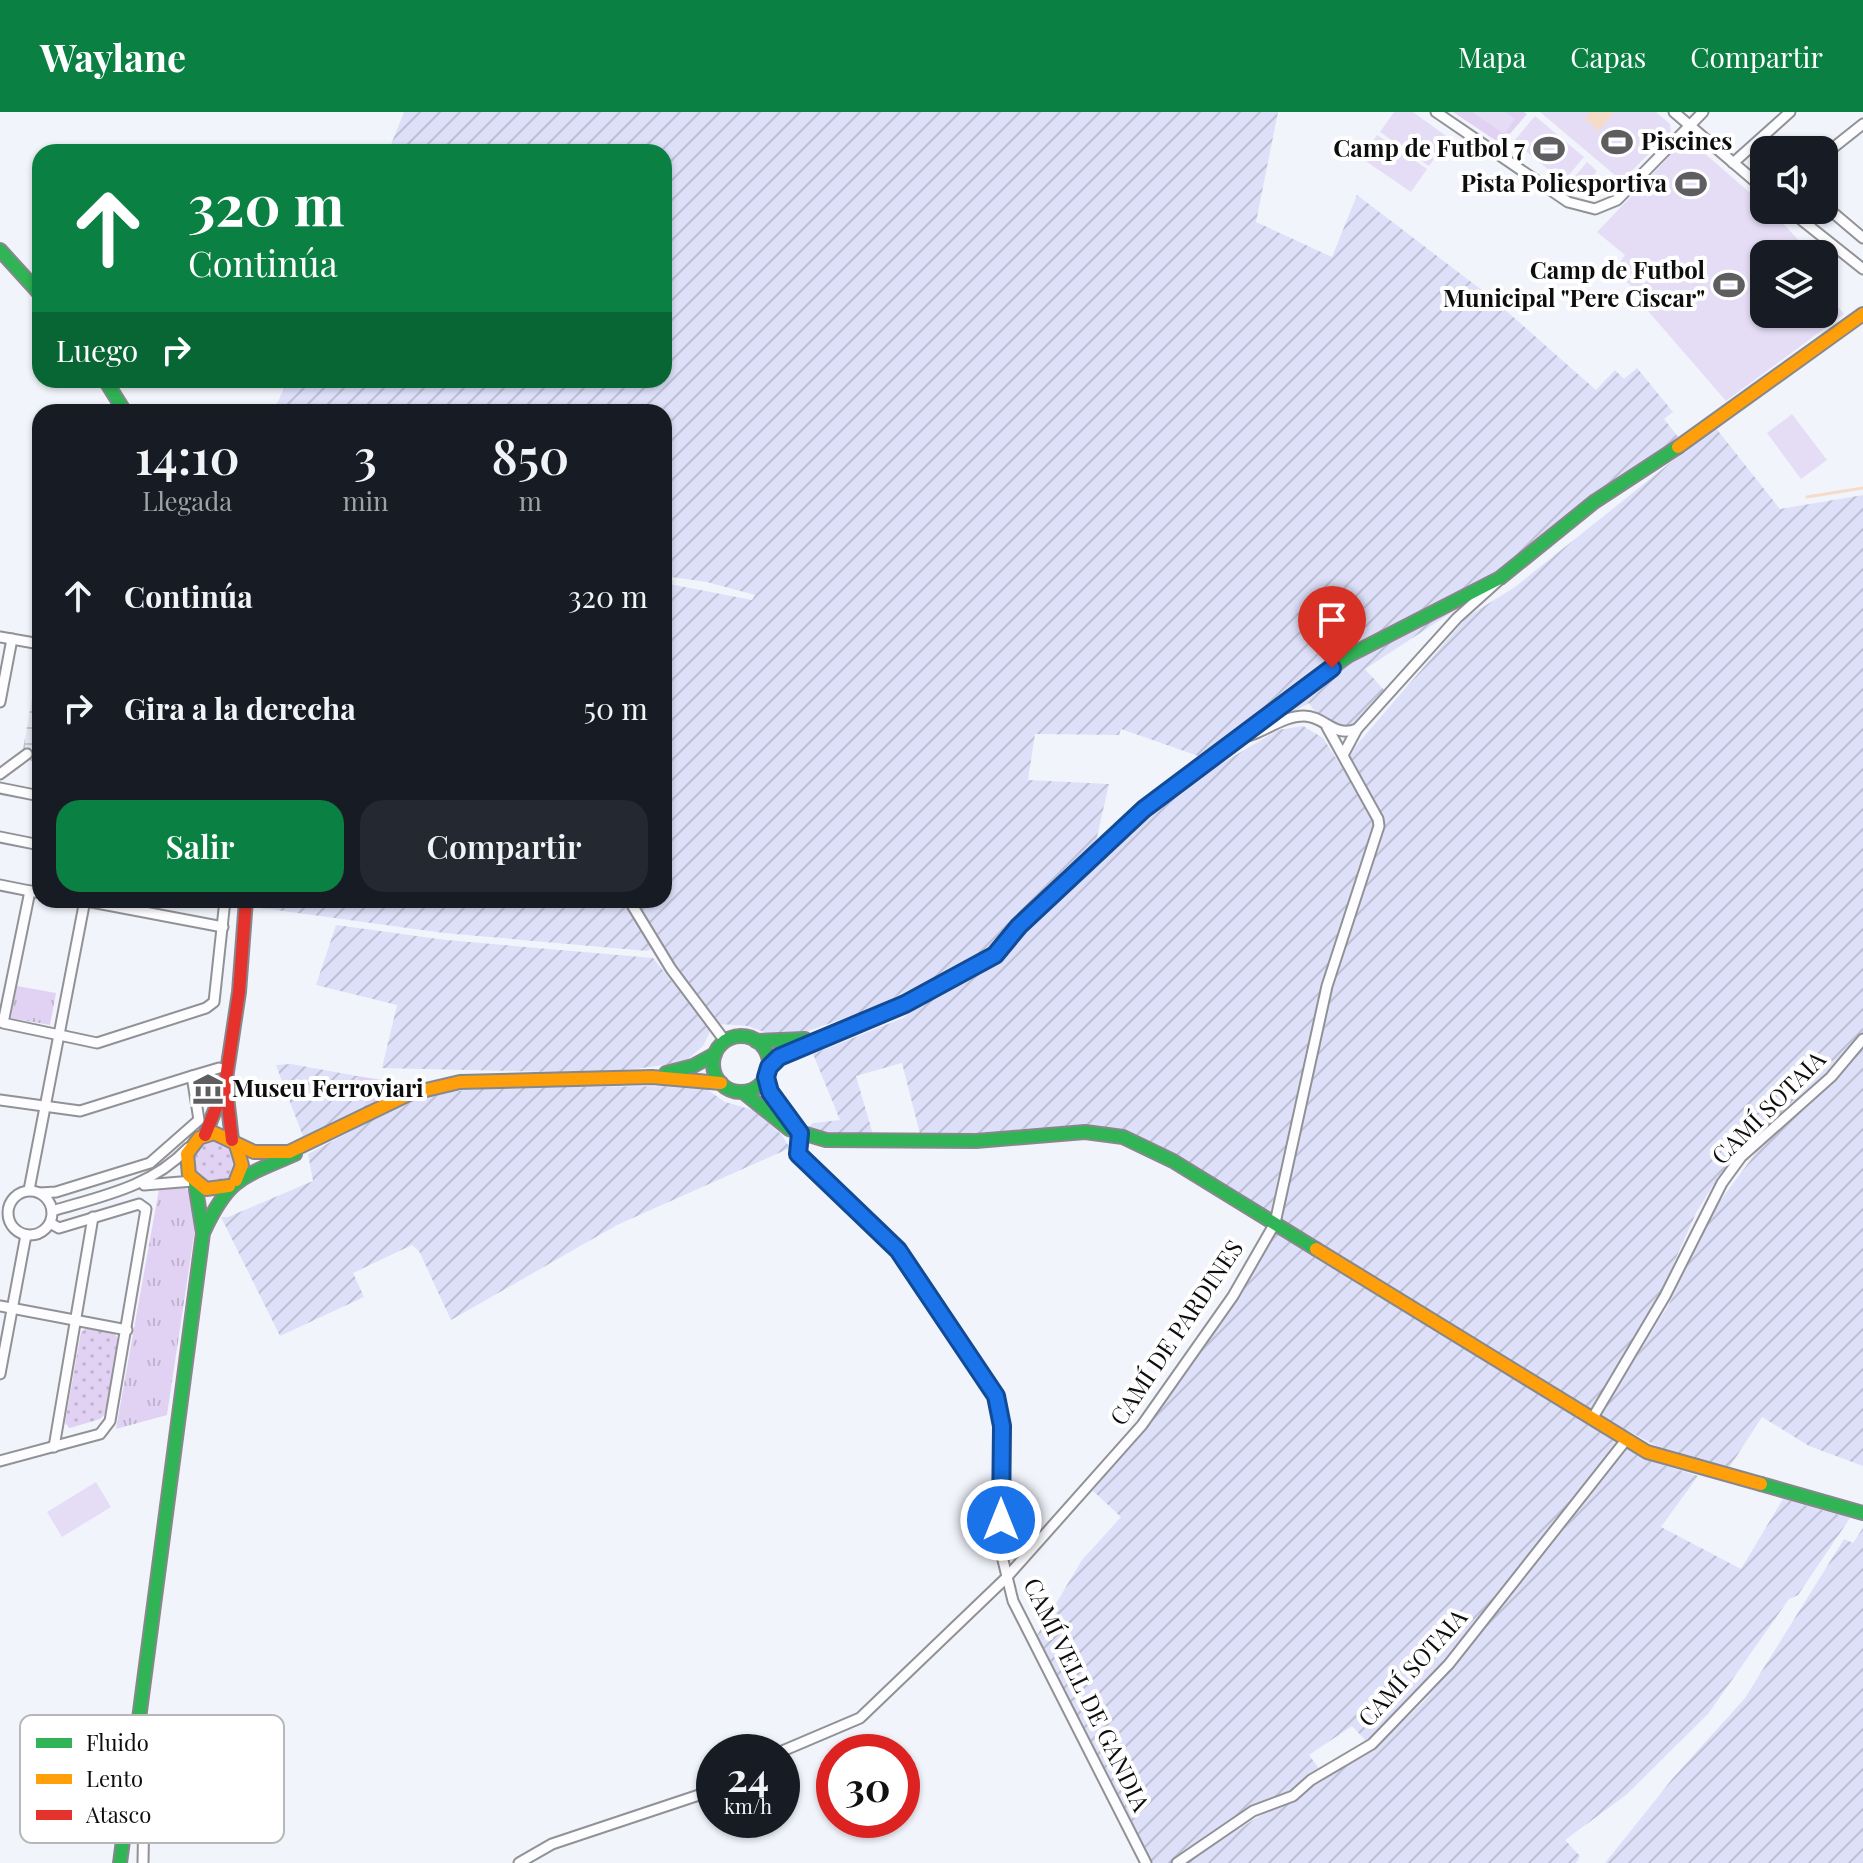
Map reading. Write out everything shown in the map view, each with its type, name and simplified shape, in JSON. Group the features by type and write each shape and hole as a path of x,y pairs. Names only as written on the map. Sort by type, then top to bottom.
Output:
{"street":[{"path":"1436,112 1568,202 1595,209 1617,200 1703,112"},
{"path":"1674,112 1750,177"},
{"path":"1733,163 1790,112"},
{"path":"1838,144 1863,124"},
{"path":"1838,217 1863,238"},
{"path":"1807,224 1863,269"},
{"path":"0,250 32,285"},
{"path":"715,1054 714,1071 721,1083 732,1091 743,1092 759,1086 790,1050 905,1004 995,955 1019,926 1144,809 1348,656 1500,578 1627,480 1704,430 1777,373 1863,314"},
{"path":"1343,755 1357,729 1457,618 1488,593 1500,578"},
{"path":"0,637 32,643"},
{"path":"0,702 12,639"},
{"path":"1238,738 1249,737 1299,716 1311,716 1327,727 1345,732 1357,729"},
{"name":"CAMÍ DE PARDINES","path":"800,1744 860,1718 1006,1578 1142,1425 1233,1296 1275,1223 1327,986 1379,826 1327,727"},
{"path":"0,774 27,754"},
{"path":"0,788 32,794"},
{"path":"0,837 32,843"},
{"path":"0,885 32,891"},
{"path":"32,903 2,1018 7,1025 97,1043 206,1008 215,999 224,908"},
{"path":"35,1192 82,908"},
{"path":"124,908 223,927"},
{"path":"52,1211 136,1185 164,1171 205,1135 225,1085 239,992 245,908"},
{"path":"634,908 671,969 725,1041"},
{"path":"652,1077 693,1066 715,1054 725,1041 743,1036 756,1041 788,1042 824,1036"},
{"name":"CAMÍ SOTAIA","path":"1592,1419 1665,1296 1722,1183 1741,1157 1831,1077 1863,1039"},
{"path":"756,1041 766,1050 775,1102 800,1133"},
{"path":"0,1100 84,1110 192,1079 219,1068"},
{"path":"136,1185 194,1182 212,1190 287,1160 303,1148 399,1098 434,1086 482,1080 652,1077 721,1083"},
{"path":"35,1192 49,1201 52,1211 50,1223 37,1234 26,1235 11,1226 4,1208 18,1194 35,1192 56,1192 155,1160 199,1120 192,1079"},
{"path":"203,1233 232,1183 242,1157 233,1141 225,1085"},
{"path":"743,1092 789,1129 841,1142 976,1141 1085,1132 1112,1135 1173,1161 1647,1452 1863,1513"},
{"name":"CAMÍ VELL DE GANDIA","path":"800,1133 798,1154 898,1250 996,1396 1002,1426 1001,1552 1013,1601 1146,1863"},
{"path":"205,1135 223,1135 246,1150 262,1154 303,1148"},
{"path":"139,1715 203,1233 194,1182 185,1161 189,1147"},
{"path":"0,1461 105,1432 127,1330 146,1209 139,1204 59,1228 50,1223"},
{"path":"54,1447 93,1217"},
{"path":"0,1374 26,1235"},
{"path":"0,1306 127,1330"},
{"name":"CAMÍ SOTAIA","path":"1177,1863 1253,1811 1293,1796 1382,1735 1449,1664 1626,1440"},
{"path":"519,1863 552,1844 696,1796"},
{"path":"120,1863 122,1843"},
{"path":"143,1843 143,1863"}],"shaded area":[{"path":"404,112 1278,112 1256,222 1332,257 1357,195 1487,294 1596,390 1615,370 1624,379 1637,368 1673,412 1664,419 1679,438 1500,581 1365,669 1386,692 1364,719 1350,730 1322,722 1309,703 1207,759 1121,729 1119,735 1035,734 1028,780 1109,784 1095,846 995,944 984,954 865,1011 808,1031 775,1036 748,1026 720,1024 674,967 641,908 672,908 672,585 752,600 755,595 707,582 672,577 672,404 277,404 284,388 672,388 672,144 391,144"},
{"path":"1394,112 1413,112 1449,138 1429,166 1380,132"},
{"path":"1472,112 1505,112 1515,119 1504,134"},
{"name":"Piscines","path":"1540,112 1656,112 1670,124 1671,131 1622,181"},
{"name":"Camp de Futbol 7","path":"1535,116 1584,157 1563,182 1514,141"},
{"path":"1377,135 1427,169 1411,192 1361,158"},
{"path":"1687,138 1750,193 1750,224 1784,224 1798,240 1750,240 1750,328 1825,328 1726,401 1648,311 1653,305 1614,271 1625,255 1597,232"},
{"path":"1587,162 1597,171 1579,192 1568,184"},
{"path":"1792,414 1827,460 1801,479 1767,433"},
{"path":"1715,427 1780,509 1863,495 1863,1033 1835,1065 1734,1158 1712,1187 1696,1213 1658,1299 1593,1408 1586,1409 1281,1220 1332,983 1383,826 1377,806 1347,756 1467,617 1515,587"},
{"path":"32,699 32,761 23,749"},
{"path":"1303,726 1323,738 1374,817 1375,825 1325,977 1309,1070 1272,1215 1202,1172 1120,1132 921,1138 902,1063 856,1076 874,1138 800,1136 813,1123 840,1120 813,1054 903,1018 956,979 997,961 1027,924 1165,797 1278,730"},
{"path":"261,908 629,908 653,948 647,951 444,933"},
{"path":"336,925 446,940 653,958 711,1030 703,1046 688,1059 666,1065 601,1073 382,1068 397,1005 316,985"},
{"path":"1863,1049 1863,1466 1809,1446 1762,1417 1727,1471 1670,1453 1600,1416 1669,1304 1714,1209 1758,1150"},
{"path":"291,1064 357,1076 367,1106 304,1139 276,1065"},
{"path":"702,1086 725,1102 753,1110 781,1134 790,1148 617,1225 451,1320 419,1251 412,1245 353,1273 364,1297 280,1336 221,1217 228,1217 313,1181 308,1154 408,1101 437,1093 498,1087"},
{"path":"1277,1230 1612,1439 1617,1447 1408,1704 1367,1742 1352,1726 1309,1755 1320,1770 1295,1790 1252,1807 1171,1863 1150,1863 1036,1637 1082,1560 1121,1517 1092,1490 1153,1420 1241,1295"},
{"path":"1628,1448 1660,1464 1698,1476 1661,1527 1741,1569 1783,1499 1850,1518 1798,1595 1789,1599 1708,1714 1626,1795 1565,1840 1580,1856 1576,1863 1186,1863 1264,1813 1292,1802 1323,1778 1366,1755 1391,1733 1425,1700"},
{"path":"96,1482 111,1507 62,1537 47,1512"},
{"path":"1863,1528 1863,1863 1605,1863 1673,1778 1745,1698 1844,1539 1853,1543"}],"green space":[{"path":"1453,112 1524,112 1527,114 1501,144"},
{"path":"17,986 56,993 50,1025 11,1018"},
{"path":"357,1076 388,1081 392,1092 367,1106"},
{"path":"213,1140 229,1146 235,1162 229,1178 213,1184 197,1178 191,1162 197,1146"},
{"path":"183,1185 192,1195 196,1222 167,1415 116,1429 159,1189"},
{"path":"87,1328 114,1333 118,1339 105,1414 100,1419 70,1428 65,1423 81,1332"}],"water":[{"path":"1590,112 1614,112 1599,131 1585,119"}],"waterway":[{"path":"1807,497 1863,488"}],"traffic: fast":[{"path":"0,250 32,285"},
{"path":"110,388 120,404"},
{"path":"769,1067 790,1050 905,1004 995,955 1019,926 1144,809 1305,686 1348,656 1500,578 1594,502 1678,447"},
{"path":"741,1036 761,1044 769,1064 761,1084 741,1092 721,1084 713,1064 721,1044 741,1036"},
{"path":"756,1041 805,1039"},
{"path":"666,1073 693,1066 715,1054"},
{"path":"766,1077 775,1102 790,1122"},
{"path":"743,1092 789,1129 826,1140 976,1141 1085,1132 1123,1137 1173,1161 1316,1249"},
{"path":"204,1231 221,1199 239,1181 295,1154"},
{"path":"139,1715 203,1233 195,1183"},
{"path":"1761,1484 1863,1513"},
{"path":"120,1863 123,1843"}],"traffic: slow":[{"path":"1678,447 1863,314"},
{"path":"229,1186 206,1189 189,1175 187,1154 199,1138 214,1133 254,1152 289,1152 409,1094 460,1082 652,1077 721,1083"},
{"path":"236,1145 242,1165 236,1180"},
{"path":"1316,1249 1647,1452 1761,1484"}],"traffic: jam":[{"path":"205,1135 225,1085 239,992 245,908"},
{"path":"226,1088 232,1140"}],"place":[{"name":"Piscines","path":"1617,142"},
{"name":"Camp de Futbol 7","path":"1549,149"},
{"name":"Pista Poliesportiva","path":"1691,184"},
{"name":"Camp de Futbol Municipal \"Pere Ciscar\"","path":"1729,285"},
{"name":"Museu Ferroviari","path":"208,1089"}],"route":[{"path":"1001,1520 1002,1426 996,1396 898,1250 798,1154 800,1133 770,1092 766,1077 769,1067 790,1050 905,1004 944,980 995,955 1019,926 1144,809 1332,668"}]}
